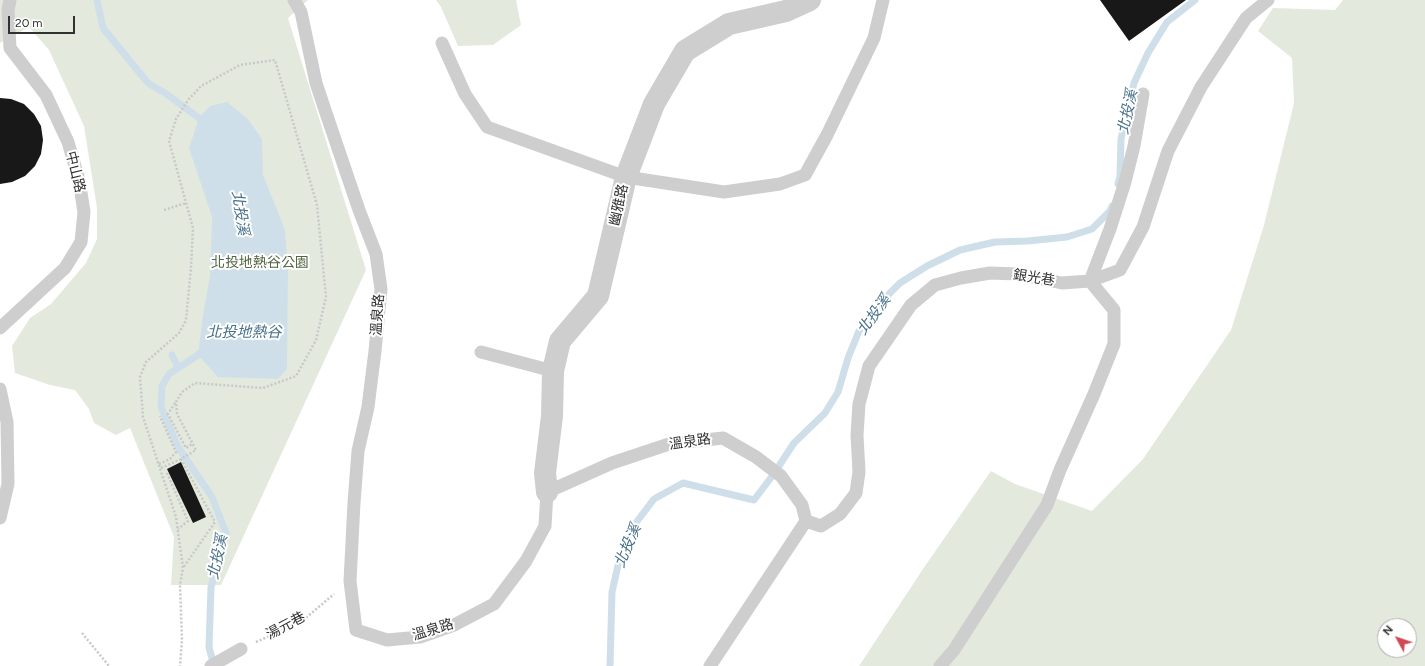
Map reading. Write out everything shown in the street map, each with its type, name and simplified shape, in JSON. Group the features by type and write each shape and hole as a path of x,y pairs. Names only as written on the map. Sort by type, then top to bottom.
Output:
{"street":[{"name":"幽雅路","path":"547,492 544,473 552,416 553,371 560,341 598,296 626,177 654,104 685,51 728,24 786,11 810,0"}],"lane":[{"name":"中山路","path":"0,328 65,268 81,242 84,212 78,180 68,142 46,95 10,48 8,10 10,0"},
{"name":"溫泉路","path":"294,0 301,12 316,83 359,210 376,254 381,289 376,351 368,407 358,451 354,503 350,581 356,630 387,640 420,637 454,625 494,604 526,561 545,526 547,492 612,463 669,444 723,438 756,456 781,476 802,505 806,521"},
{"path":"442,44 465,94 486,127 626,177 724,192 780,184 805,175 827,135 874,38 883,0"},
{"name":"銀光巷","path":"806,521 821,526 840,514 856,493 859,472 857,435 859,404 869,366 911,305 935,285 961,278 990,274 1017,274 1062,283 1090,281 1120,270 1143,227 1168,151 1201,87 1246,18 1268,0"},
{"path":"940,666 954,650 1047,505 1060,470 1094,394 1114,344 1114,310 1090,281 1110,229 1125,182 1134,146 1143,94"},
{"path":"481,352 553,371"},
{"path":"0,389 7,422 8,484 0,518"},
{"path":"710,666 806,521"},
{"path":"214,664 241,649"}],"path":[{"path":"180,666 182,640 180,586 183,568 178,529 176,517 160,464 143,417 140,377 146,362 179,333 186,320 193,228 169,141 176,119 188,100 201,86 240,65 275,60 317,205 326,297 316,340 296,376 263,388 195,384 182,392 168,414 186,448 192,444"},
{"path":"164,210 186,204"},
{"path":"161,468 172,464 196,450 177,414 176,402"},
{"path":"160,416 176,452 170,459 160,464"},
{"path":"170,459 172,464"},
{"path":"181,459 215,522 183,568"},
{"path":"167,473 188,521 178,529"},
{"name":"湯元巷","path":"241,649 301,622 350,581"},
{"path":"82,633 109,666"}],"green space":[{"name":"北投地熱谷公園","path":"0,0 308,0 288,18 366,270 221,585 171,585 174,537 130,428 116,435 94,423 89,409 75,390 50,385 15,373 12,346 30,318 51,304 86,263 97,239 97,208 84,126 49,50 29,27 0,43"},
{"path":"436,0 516,0 521,25 493,45 458,46 441,7"},
{"path":"1343,0 1425,0 1425,666 859,666 925,566 991,471 1015,484 1092,511 1143,459 1231,330 1264,225 1294,103 1292,58 1258,31 1273,8 1335,10"}],"water":[{"name":"北投地熱谷","path":"227,102 248,119 262,139 263,175 285,230 288,270 287,369 278,379 218,377 198,355 210,276 212,217 189,148 199,118 210,106"}],"building":[{"path":"1100,0 1186,0 1129,41"},
{"path":"0,98 11,99 24,104 34,114 41,126 43,140 41,154 35,166 25,176 12,182 0,184"},
{"path":"181,462 206,517 193,523 167,469"}],"waterway":[{"name":"北投溪","path":"97,0 103,28 148,83 165,93 199,118 203,125"},
{"name":"北投溪","path":"1118,184 1120,176 1121,139 1134,83 1148,53 1167,22 1195,0"},
{"name":"北投溪","path":"610,666 612,592 619,561 632,528 654,499 683,483 754,500 794,443 825,413 838,392 848,358 859,331 881,302 900,283 927,266 960,250 995,242 1028,241 1067,237 1092,229 1110,211 1112,206"},
{"name":"北投溪","path":"205,348 198,355 169,374 162,386 161,407 178,447 212,497 226,533 211,587 209,647 214,666"},
{"path":"172,355 178,367"}]}
